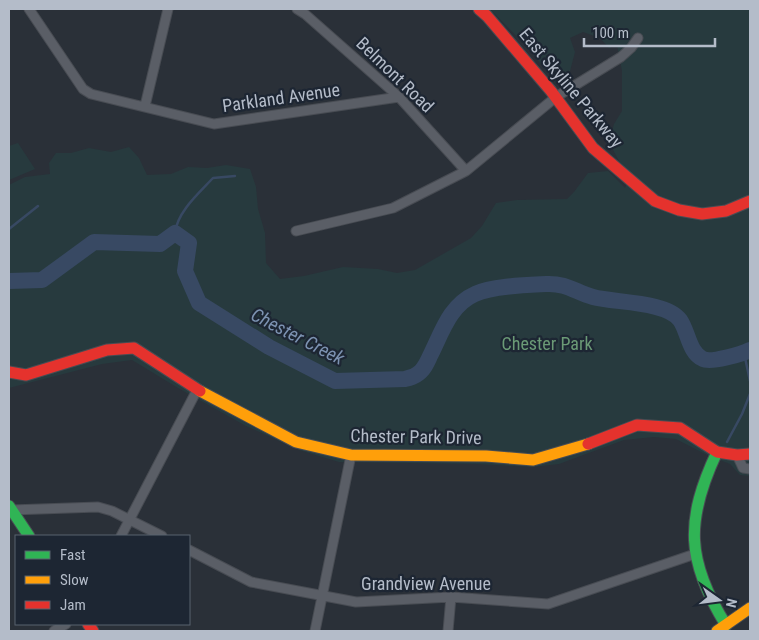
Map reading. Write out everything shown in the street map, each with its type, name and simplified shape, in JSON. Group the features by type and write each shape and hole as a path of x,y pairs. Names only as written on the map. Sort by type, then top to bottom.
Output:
{"street":[{"name":"Parkland Avenue","path":"29,9 83,89 91,94 214,124 399,97"},
{"path":"144,106 168,9"},
{"name":"Belmont Road","path":"297,9 399,97 466,171"},
{"name":"East Skyline Parkway","path":"479,9 499,29 556,97 594,148 655,201 679,210 702,214 726,211 750,201"},
{"path":"296,231 393,208 466,171 556,97 621,57 638,38"},
{"name":"Chester Park Drive","path":"9,372 26,375 107,350 134,348 197,390 296,442 351,455 486,456 533,460 574,449 637,425 680,428 717,452 737,455 750,454"},
{"path":"122,535 197,390"},
{"path":"717,452 706,473 697,500 694,516 695,554 701,580 724,629 750,608"},
{"path":"315,631 351,455"},
{"path":"737,455 743,468 750,469"},
{"path":"10,508 98,507 112,510 160,535"},
{"path":"10,508 28,535"},
{"name":"Grandview Avenue","path":"190,551 251,582 356,602 451,597 548,604 695,554"},
{"path":"448,631 451,597"}],"green space":[{"name":"Chester Park","path":"490,9 750,9 750,476 740,475 730,464 676,439 654,437 624,440 559,464 533,467 476,464 339,462 299,450 246,426 132,360 102,364 9,388 9,185 25,177 50,174 49,163 56,153 71,153 89,148 111,152 129,147 139,158 147,175 171,174 188,167 207,168 226,165 250,169 256,187 258,209 265,233 266,263 280,279 304,276 343,267 378,269 397,273 415,270 471,238 482,226 496,203 517,200 567,199 588,173 608,171 625,188 631,173 620,163 609,142 614,124 622,111 622,71 617,45 609,48 600,38 583,32 570,38 575,52 569,75 555,83 531,51"},
{"path":"18,143 35,169 9,180 9,146"}],"waterway":[{"path":"175,233 184,210 213,178 235,176"},
{"path":"9,229 38,206"},
{"name":"Chester Creek","path":"9,281 42,280 94,242 160,244 175,233 189,243 185,271 199,303 269,347 335,381 405,379 415,376 425,366 443,328 459,305 482,291 520,285 560,285 593,297 663,309 680,320 692,347 698,356 703,359 719,359 750,350"},
{"path":"744,353 750,381"},
{"path":"727,442 750,394"}],"traffic: fast":[{"path":"717,452 699,499 694,540 703,581 726,625"},
{"path":"9,506 28,535"}],"traffic: slow":[{"path":"200,391 296,442 351,455 486,456 533,460 588,444"},
{"path":"717,631 750,608"}],"traffic: jam":[{"path":"479,9 551,91 593,148 655,201 679,210 702,214 726,211 750,201"},
{"path":"9,372 26,375 107,350 134,348 200,391"},
{"path":"588,444 637,425 680,428 717,452 737,455 750,454"},
{"path":"89,625 93,631"}]}
